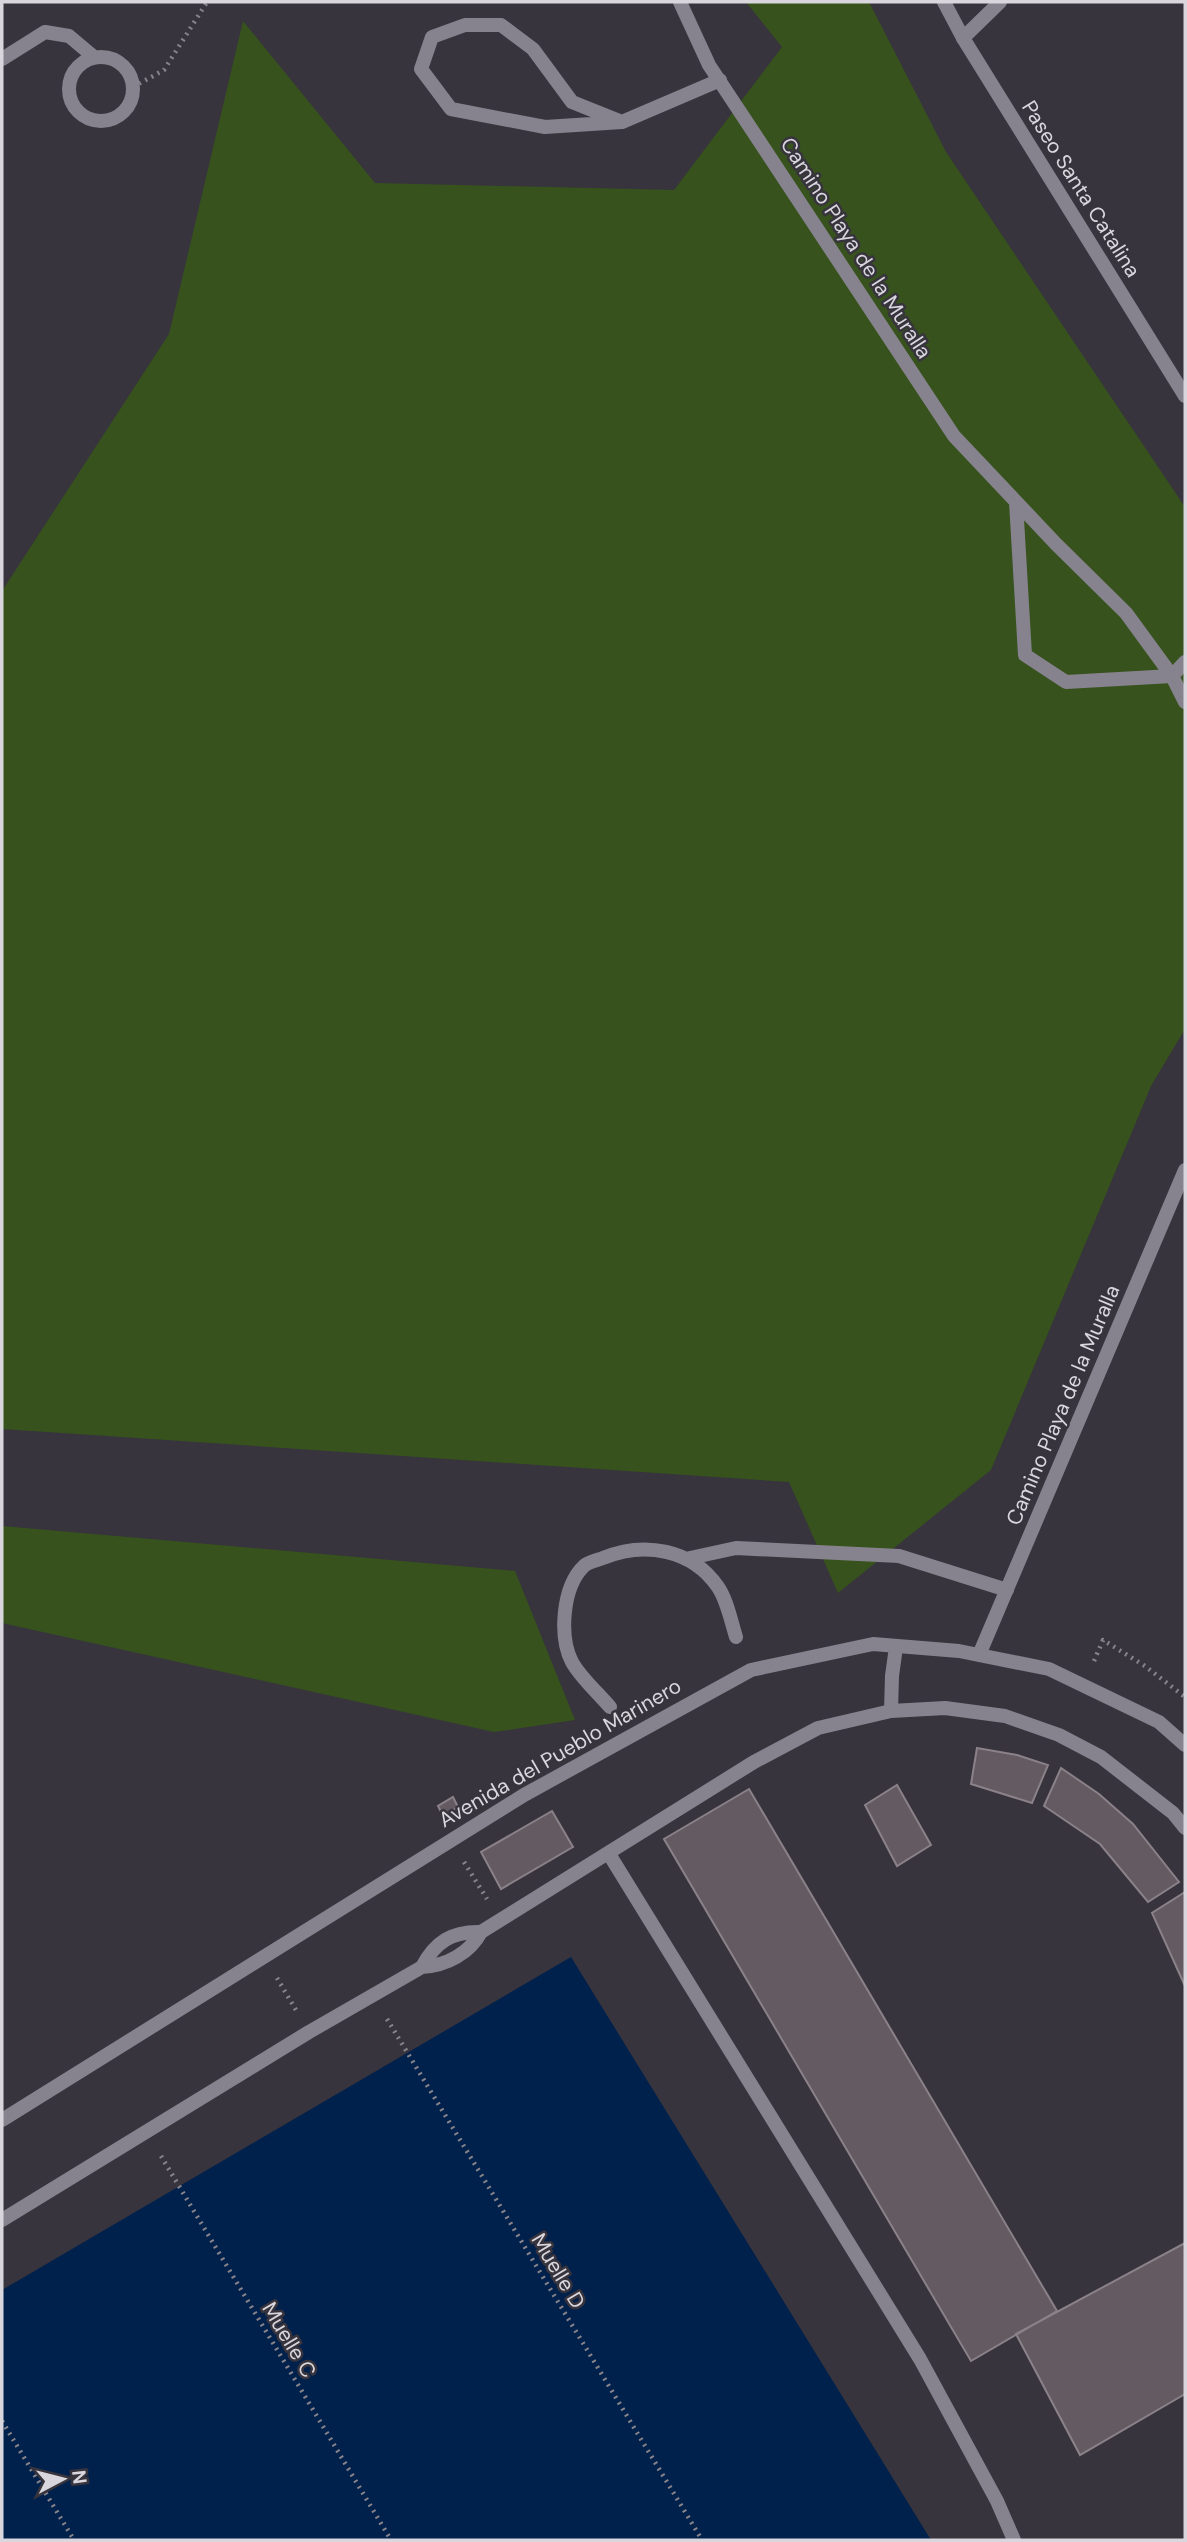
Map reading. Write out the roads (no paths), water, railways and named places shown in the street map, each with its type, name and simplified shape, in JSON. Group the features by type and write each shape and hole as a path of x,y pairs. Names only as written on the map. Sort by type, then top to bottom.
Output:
{"street":[{"name":"Camino Playa de la Muralla","path":"680,2 709,65 954,436 1126,613 1172,676 1185,702"},
{"name":"Paseo Santa Catalina","path":"944,2 963,38 1185,396"},
{"path":"963,38 1000,2"},
{"path":"622,122 572,102 533,49 500,25 465,25 432,37 421,69 452,109 545,127 622,122 720,80"},
{"path":"2,59 45,32 69,36 94,57 116,60 130,76 133,87 128,106 112,119 92,120 83,116 71,99 71,79 76,69 94,57"},
{"path":"1016,502 1025,655 1066,682 1172,676 1185,662"},
{"name":"Camino Playa de la Muralla","path":"979,1655 1185,1170"},
{"path":"610,1707 572,1663 565,1636 564,1614 572,1586 584,1565 611,1555 639,1549 690,1558 736,1548 899,1556 1007,1590"},
{"path":"690,1558 718,1587 736,1637"},
{"name":"Avenida del Pueblo Marinero","path":"2,2120 524,1795 751,1670 873,1644 959,1651 1049,1669 1159,1722 1185,1745"},
{"path":"891,1710 896,1647"},
{"path":"2,2220 309,2032 422,1967 432,1949 461,1932 481,1932 754,1762 818,1728 891,1710 945,1708 1005,1716 1059,1735 1101,1757 1173,1812 1185,1828"},
{"path":"609,1854 920,2359 997,2501 1014,2540"}],"water":[{"path":"571,1957 931,2540 2,2540 2,2290"}]}
